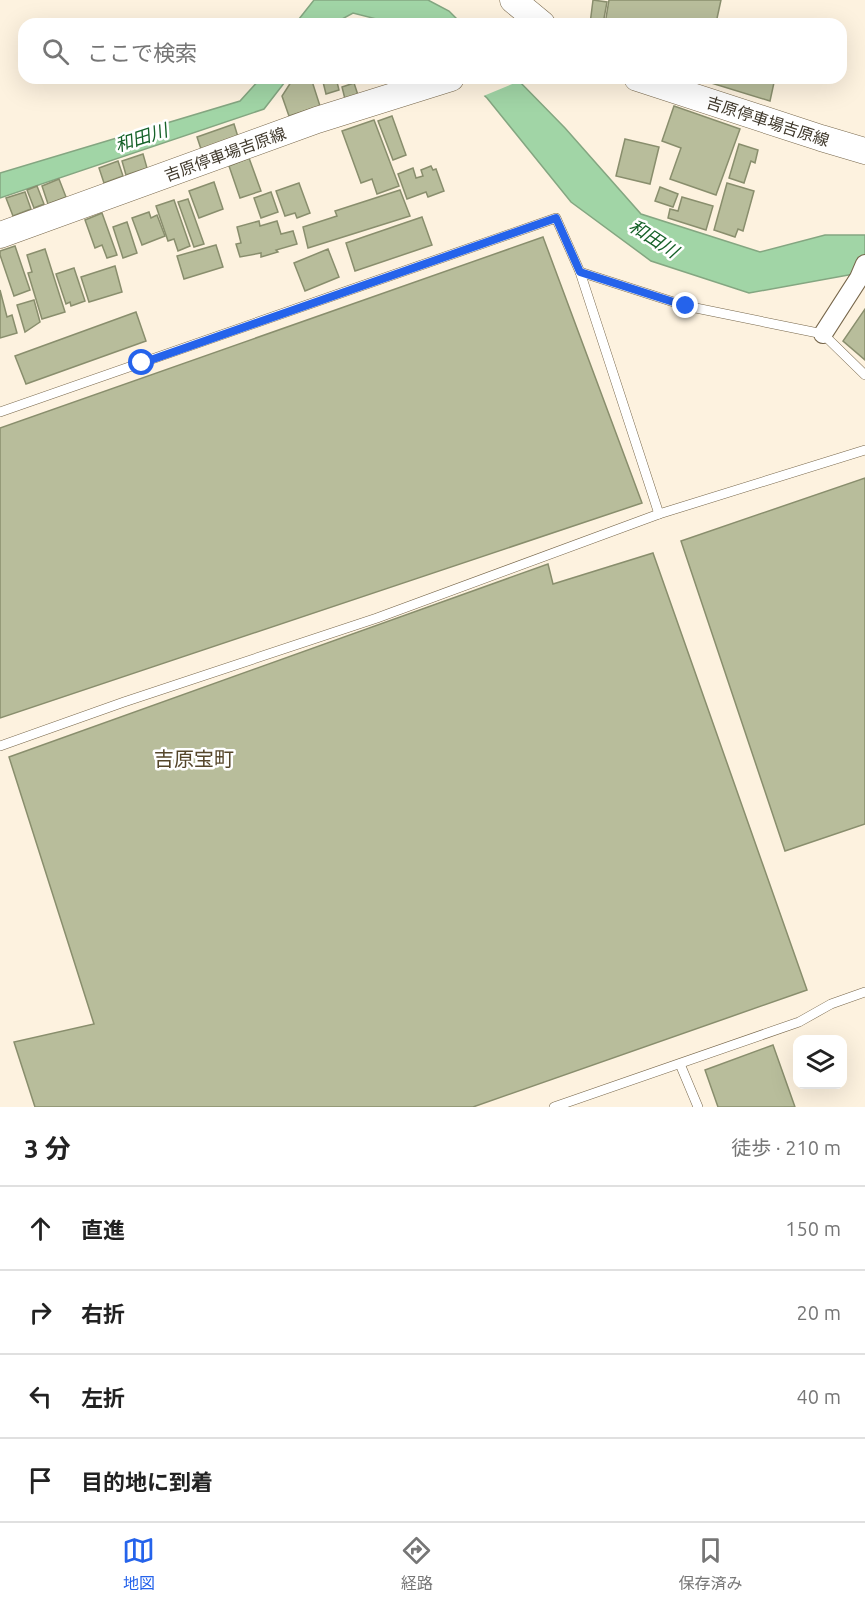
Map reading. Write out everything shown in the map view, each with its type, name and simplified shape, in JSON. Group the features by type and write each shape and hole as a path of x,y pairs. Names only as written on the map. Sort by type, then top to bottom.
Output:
{"main road":[{"path":"513,0 535,18"},
{"name":"吉原停車場吉原線","path":"0,235 317,120 432,84"},
{"name":"吉原停車場吉原線","path":"655,84 865,151"}],"street":[{"path":"823,334 863,274"}],"lane":[{"path":"0,412 556,218 580,272 659,514"},
{"path":"580,272 686,306 823,334 865,375"},
{"path":"0,746 377,618 659,514 865,450"},
{"path":"555,1107 799,1022 831,1004 865,992"},
{"path":"680,1064 698,1107"}],"water":[{"path":"314,0 428,0 449,11 456,18 373,18 353,13 344,18 300,18"},
{"name":"和田川","path":"256,84 283,84 264,109 0,198 0,173 240,101"},
{"name":"和田川","path":"472,84 522,84 565,128 641,214 760,252 825,235 865,235 865,272 749,293 651,261 571,202 487,98"}],"pier":[{"path":"468,84 512,84 481,97"}],"building":[{"path":"593,0 607,2 604,18 591,18"},
{"path":"609,0 721,0 717,18 606,18"},
{"path":"290,84 313,84 320,106 289,116 282,96"},
{"path":"324,84 338,84 339,90 326,94"},
{"path":"354,84 358,95 345,99 342,87"},
{"path":"715,84 774,84 770,101"},
{"path":"674,106 740,129 716,195 670,179 681,148 662,141"},
{"path":"392,116 406,155 393,160 378,121"},
{"path":"374,120 399,186 377,194 372,179 361,183 342,131"},
{"path":"234,124 238,137 201,149 197,137"},
{"path":"625,139 659,147 650,184 616,176"},
{"path":"739,144 758,150 755,163 751,161 744,183 729,178"},
{"path":"143,154 147,168 126,175 122,161"},
{"path":"249,158 261,191 240,198 229,166"},
{"path":"118,161 123,176 104,183 99,168"},
{"path":"431,166 433,170 436,169 444,191 428,197 426,192 407,199 398,174 413,168 416,178 423,176 421,170"},
{"path":"59,179 66,197 48,204 42,186"},
{"path":"214,182 223,209 199,218 189,191"},
{"path":"299,183 310,213 297,218 295,213 285,216 276,191"},
{"path":"727,183 754,191 743,231 738,229 735,237 714,230"},
{"path":"37,186 44,204 34,208 27,190"},
{"path":"660,187 678,194 673,207 655,201"},
{"path":"400,190 410,216 308,248 303,227 337,216 335,211"},
{"path":"25,192 31,209 13,216 6,198"},
{"path":"271,192 278,212 261,218 254,198"},
{"path":"682,197 713,206 706,230 668,218 670,209 678,211"},
{"path":"188,199 204,244 194,247 178,202"},
{"path":"174,200 190,246 178,251 174,239 168,241 156,206"},
{"path":"149,212 151,218 157,215 165,236 142,245 132,218"},
{"path":"102,213 117,255 107,258 102,245 95,248 85,220"},
{"path":"422,217 432,245 355,271 346,243"},
{"path":"259,221 260,226 277,221 281,234 293,231 297,244 261,257 261,253 240,257 236,244 241,243 237,227"},
{"path":"127,222 137,253 123,258 113,227"},
{"path":"543,237 642,503 0,718 0,428"},
{"path":"216,245 223,267 184,279 177,256"},
{"path":"15,246 30,290 14,296 0,251"},
{"path":"45,249 65,312 42,319 28,273 32,272 27,255"},
{"path":"328,249 339,277 305,291 294,263"},
{"path":"115,266 122,292 89,302 81,277"},
{"path":"74,268 85,301 71,306 70,302 66,304 56,274"},
{"path":"0,290 7,317 12,315 17,333 0,338"},
{"path":"34,300 40,322 25,332 17,305"},
{"path":"865,309 865,360 843,341"},
{"path":"136,312 146,341 26,384 15,356"},
{"path":"865,478 865,824 785,851 681,541"},
{"path":"653,553 807,990 473,1107 35,1107 14,1042 94,1024 9,757 548,564 553,584"},
{"path":"773,1045 795,1107 718,1107 705,1070"}],"district":[{"name":"吉原宝町","path":"194,758"}],"route":[{"path":"142,363 556,218 580,272 686,306"}]}
